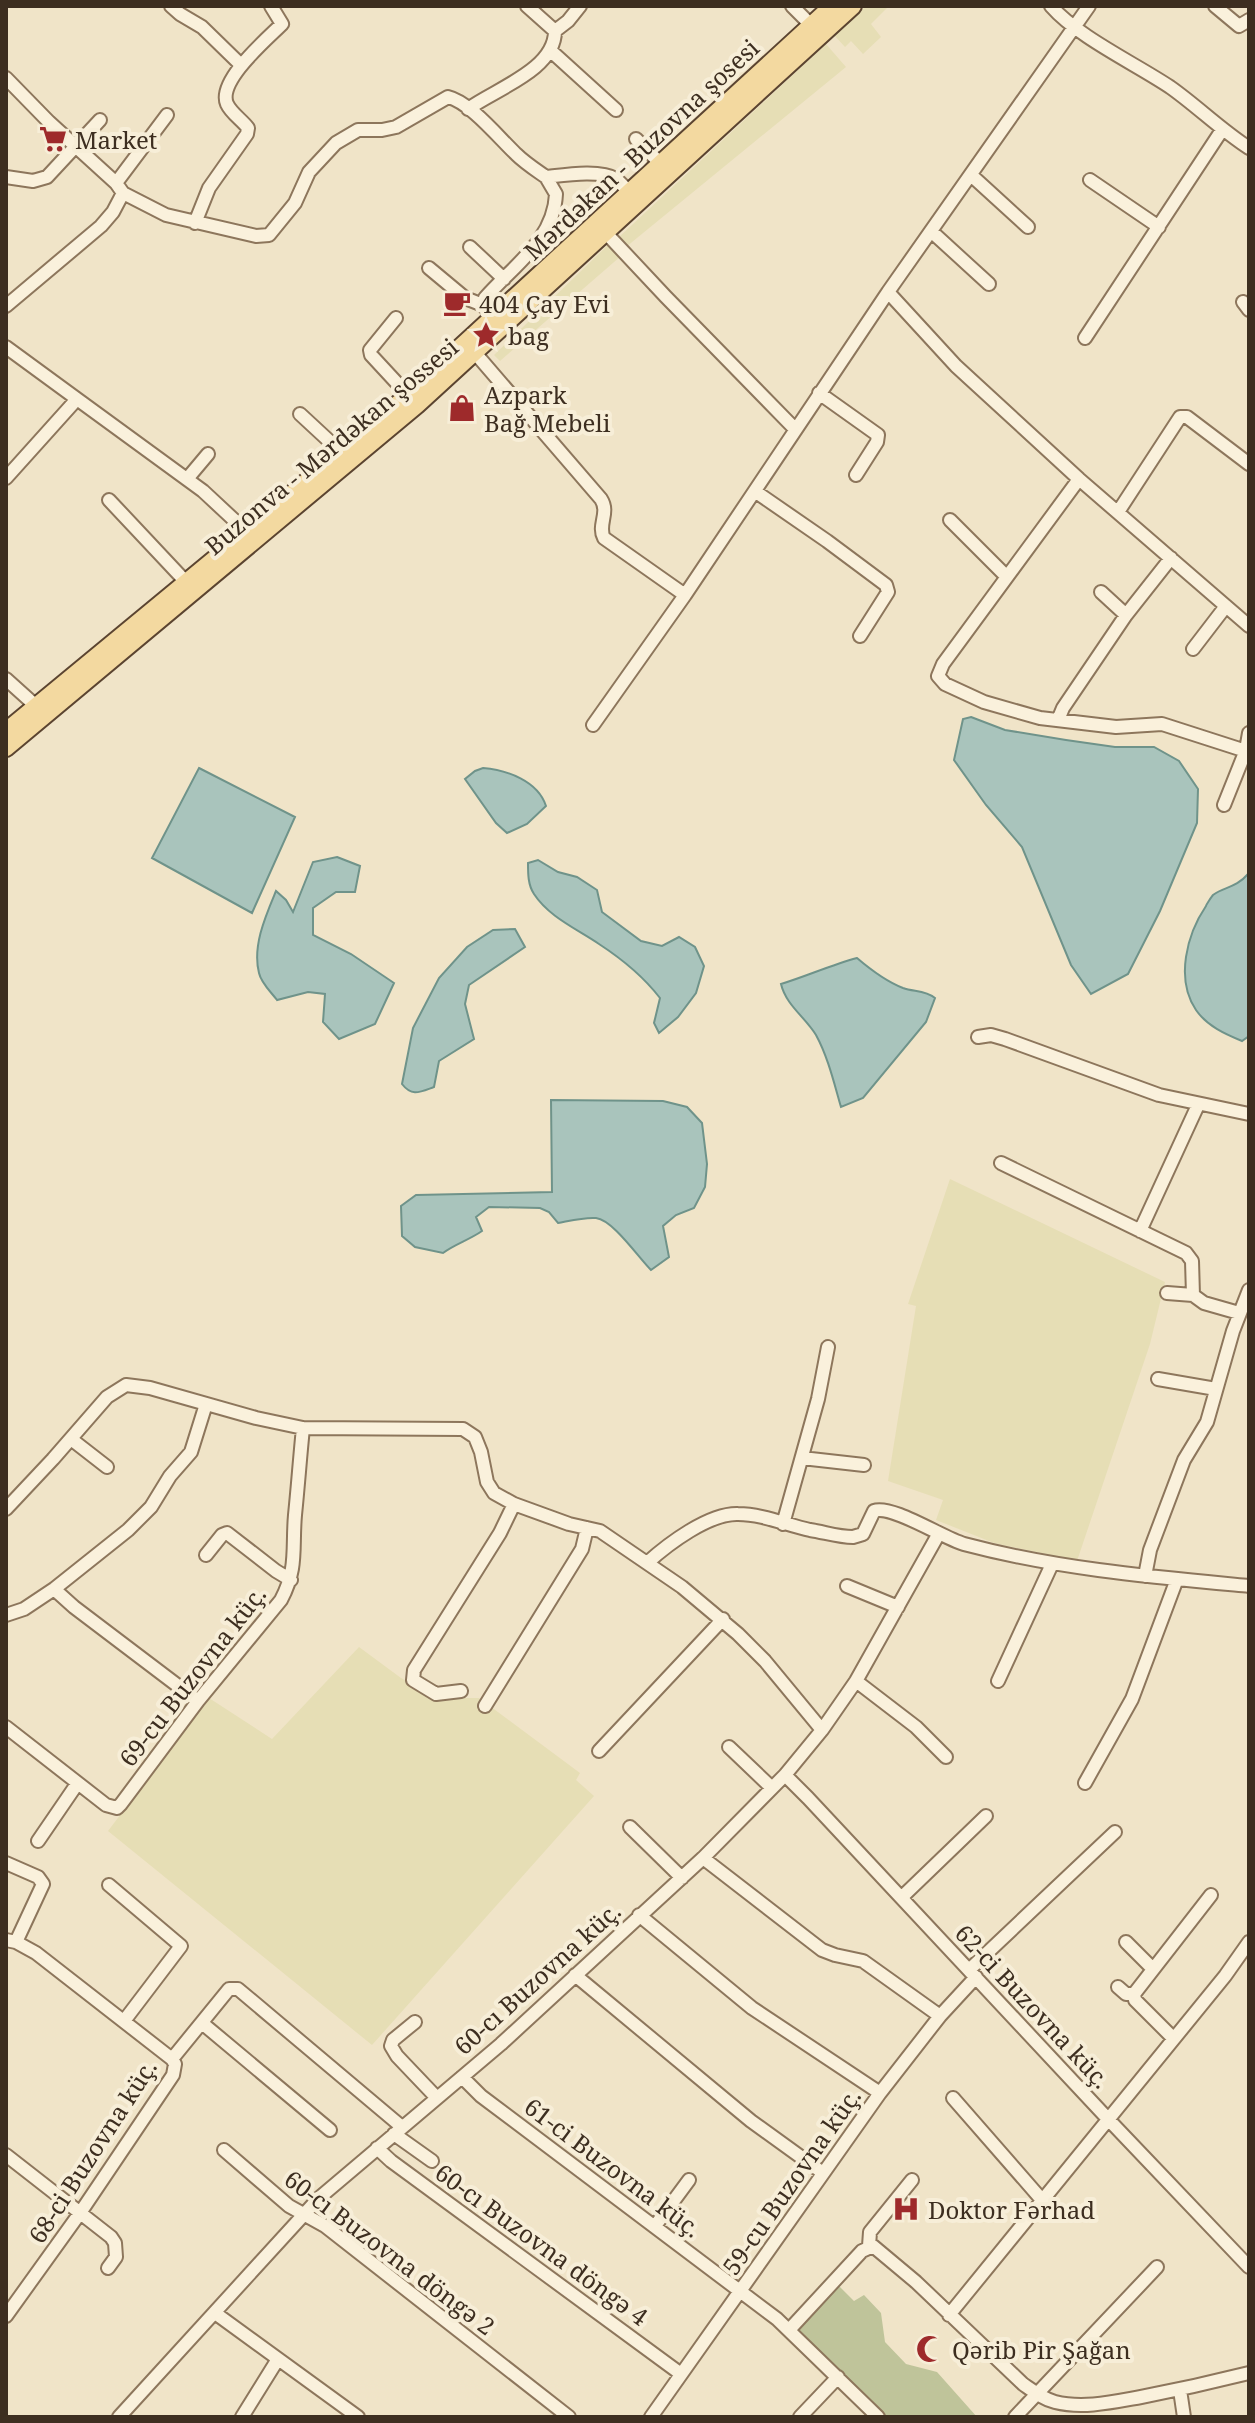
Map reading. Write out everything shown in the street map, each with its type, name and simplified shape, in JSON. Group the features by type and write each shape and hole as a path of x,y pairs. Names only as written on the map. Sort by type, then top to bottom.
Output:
{"main road":[{"name":"Mərdəkan - Buzovna şosesi","path":"6,731 408,395 488,312 630,193 832,6"},
{"name":"Buzonva - Mərdəkan şossesi","path":"6,748 476,354 853,6"}],"street":[{"path":"171,6 202,27 241,65"},
{"path":"195,223 209,188 247,134 248,128 231,110 226,98 229,84 241,65 282,24 271,6"},
{"path":"468,109 517,80 551,51 555,31 527,6"},
{"path":"555,31 580,6"},
{"path":"792,6 811,25"},
{"path":"1051,6 1074,27 1166,84 1249,148"},
{"path":"593,725 756,492 888,292 1089,6"},
{"path":"1215,6 1239,26 1249,20"},
{"path":"551,51 616,110"},
{"path":"6,78 120,188 166,215 256,236 269,235 295,203 309,172 345,137 358,130 396,127 448,97 454,98 519,157 546,177 556,194 550,222 536,244 485,298 488,312"},
{"path":"6,306 101,226 113,212 120,188 167,115"},
{"path":"6,177 40,180 52,172 100,120"},
{"path":"1085,338 1222,130"},
{"path":"636,139 661,164"},
{"path":"546,177 606,175 618,180 630,193"},
{"path":"971,175 1028,227"},
{"path":"1090,180 1159,227"},
{"path":"931,231 989,284"},
{"path":"606,233 795,429"},
{"path":"470,247 504,279"},
{"path":"429,268 465,298 488,312"},
{"path":"888,292 942,353 1079,479 1249,626"},
{"path":"396,318 370,350 371,355 408,395"},
{"path":"6,347 187,479 247,532"},
{"path":"476,354 601,499 605,510 601,528 604,538 685,595"},
{"path":"819,393 878,435 877,442 856,475"},
{"path":"6,478 77,399"},
{"path":"300,414 341,452"},
{"path":"1118,512 1180,417 1187,417 1249,464"},
{"path":"187,479 208,454"},
{"path":"1079,479 943,664 938,676 945,684 996,707 1040,718 1116,727 1162,724 1247,751"},
{"path":"756,492 886,585 888,592 860,636"},
{"path":"109,500 186,582"},
{"path":"950,520 1006,576"},
{"path":"1058,720 1126,615 1171,558"},
{"path":"1101,592 1126,615"},
{"path":"1193,649 1226,606"},
{"path":"6,679 36,706"},
{"path":"1224,805 1247,751 1249,733"},
{"path":"978,1037 991,1035 1128,1085 1198,1105 1249,1114"},
{"path":"1140,1231 1198,1105"},
{"path":"1001,1163 1191,1256 1193,1295"},
{"path":"1145,1576 1150,1550 1184,1460 1204,1429 1239,1313 1249,1290"},
{"path":"1167,1293 1193,1295 1204,1303 1239,1313"},
{"path":"783,1524 818,1399 828,1347"},
{"path":"1158,1379 1216,1389"},
{"path":"6,1509 107,1397 126,1385 150,1388 303,1428 446,1427 468,1430 478,1443 490,1488 501,1498 569,1524 605,1533 647,1563 723,1619 765,1661 822,1730"},
{"path":"6,1615 32,1605 54,1589 128,1530 151,1507 170,1476 191,1452 206,1404"},
{"name":"69-cu Buzovna küç.","path":"6,1727 77,1784 106,1805 117,1808 198,1701 275,1608 291,1580 303,1428"},
{"path":"71,1439 107,1467"},
{"path":"802,1458 864,1465"},
{"path":"461,1691 436,1694 413,1680 414,1670 500,1533 514,1504"},
{"path":"647,1563 674,1540 724,1515 749,1515 845,1537 866,1531 874,1511 882,1509 938,1535 1052,1564 1249,1586"},
{"path":"485,1706 582,1549 587,1528"},
{"path":"206,1555 227,1533 291,1580"},
{"name":"60-cı Buzovna küç.","path":"119,2417 332,2187 462,2077 682,1878 785,1775 822,1730 856,1681 938,1535"},
{"path":"998,1681 1052,1564"},
{"path":"1085,1783 1132,1699 1177,1579"},
{"path":"847,1586 898,1607"},
{"path":"54,1589 198,1701"},
{"path":"599,1751 723,1619"},
{"path":"856,1681 916,1727 946,1757"},
{"path":"729,1747 772,1788"},
{"name":"62-ci Buzovna küç.","path":"785,1775 1249,2267"},
{"path":"38,1841 77,1784"},
{"path":"902,1897 986,1816"},
{"path":"630,1827 682,1878"},
{"name":"59-cu Buzovna küç.","path":"651,2417 880,2093 972,1974 1115,1832"},
{"path":"703,1858 822,1950 863,1961 940,2016"},
{"path":"6,1863 38,1877 43,1884 11,1941"},
{"path":"109,1885 181,1946 124,2021"},
{"path":"1173,2038 1135,2000 1134,1994 1211,1895"},
{"path":"639,1915 752,2008 880,2093"},
{"name":"68-ci Buzovna küç.","path":"6,2316 173,2075 175,2064 43,1958 11,1941"},
{"path":"1126,1942 1152,1968"},
{"path":"949,2315 1225,1976 1249,1942"},
{"path":"575,1975 751,2121 823,2173"},
{"path":"1118,1987 1126,1994 1134,1994"},
{"path":"172,2059 229,1989 238,1989 432,2161"},
{"path":"415,2022 393,2040 391,2046 437,2098"},
{"path":"202,2023 330,2130"},
{"name":"61-ci Buzovna küç.","path":"462,2077 481,2096 789,2330 878,2417"},
{"path":"953,2098 1042,2200"},
{"name":"60-cı Buzovna döngə 4","path":"377,2148 681,2374"},
{"name":"60-cı Buzovna döngə 2","path":"224,2150 289,2206 319,2221 569,2417"},
{"path":"6,2155 111,2237 115,2243 116,2257 108,2268"},
{"path":"655,2226 689,2180"},
{"path":"869,2246 870,2232 912,2180"},
{"path":"869,2246 881,2251 1023,2384 1055,2402 1086,2411 1249,2373"},
{"path":"789,2330 869,2246"},
{"path":"1015,2417 1157,2267"},
{"path":"215,2313 358,2417"},
{"path":"242,2417 278,2359"},
{"path":"800,2417 838,2377"},
{"path":"1180,2390 1184,2417"}],"shaded area":[{"path":"866,6 889,6 871,24 881,37 863,54 851,41 845,47 834,35"},
{"path":"826,44 846,67 626,247 618,238"},
{"path":"609,244 621,256 500,361 494,355"},
{"path":"950,1179 1165,1282 1150,1344 1077,1561 994,1543 936,1520 943,1500 888,1481 916,1306 908,1304"},
{"path":"359,1647 401,1678 437,1698 479,1698 580,1773 576,1780 594,1796 372,2045 108,1831 209,1698 272,1739"}],"green space":[{"path":"837,2284 854,2301 864,2295 881,2313 885,2342 906,2364 937,2372 977,2417 885,2417 797,2330"}],"water":[{"path":"971,717 1005,730 1066,740 1115,747 1154,747 1179,761 1198,789 1197,823 1160,911 1128,974 1091,994 1071,965 1022,847 986,805 954,760 963,719"},
{"path":"199,768 295,817 252,913 152,858"},
{"path":"483,768 520,778 536,790 546,806 527,824 507,833 496,823 465,779"},
{"path":"337,857 360,866 355,892 336,892 313,908 313,935 351,954 394,983 375,1024 339,1039 323,1022 325,994 308,992 277,1000 262,980 257,963 261,931 276,891 293,912 313,862"},
{"path":"538,860 558,872 577,877 597,890 602,912 641,941 662,946 679,937 695,947 704,966 696,993 678,1017 659,1033 654,1023 660,998 653,990 616,956 555,916 534,894 529,883 528,863"},
{"path":"1249,873 1249,1036 1242,1041 1217,1029 1200,1016 1190,998 1185,971 1193,930 1209,900"},
{"path":"515,929 525,947 469,985 465,1004 474,1039 439,1061 434,1087 409,1091 402,1084 413,1028 439,978 467,947 493,930"},
{"path":"857,958 890,982 935,998 926,1022 863,1098 841,1107 820,1043 791,1005 781,984"},
{"path":"551,1100 663,1101 687,1107 702,1123 707,1164 705,1187 694,1208 676,1215 663,1226 669,1257 651,1270 603,1220 587,1218 558,1223 549,1212 540,1208 489,1207 476,1217 482,1231 443,1253 415,1247 402,1236 401,1206 416,1195 552,1192"}],"place":[{"name":"Market","path":"53,139"},
{"name":"404 Çay Evi","path":"457,303"},
{"name":"bag","path":"486,335"},
{"name":"Azpark Bağ Mebeli","path":"462,408"},
{"name":"Doktor Fərhad","path":"906,2209"},
{"name":"Qərib Pir Şağan","path":"930,2349"}]}
